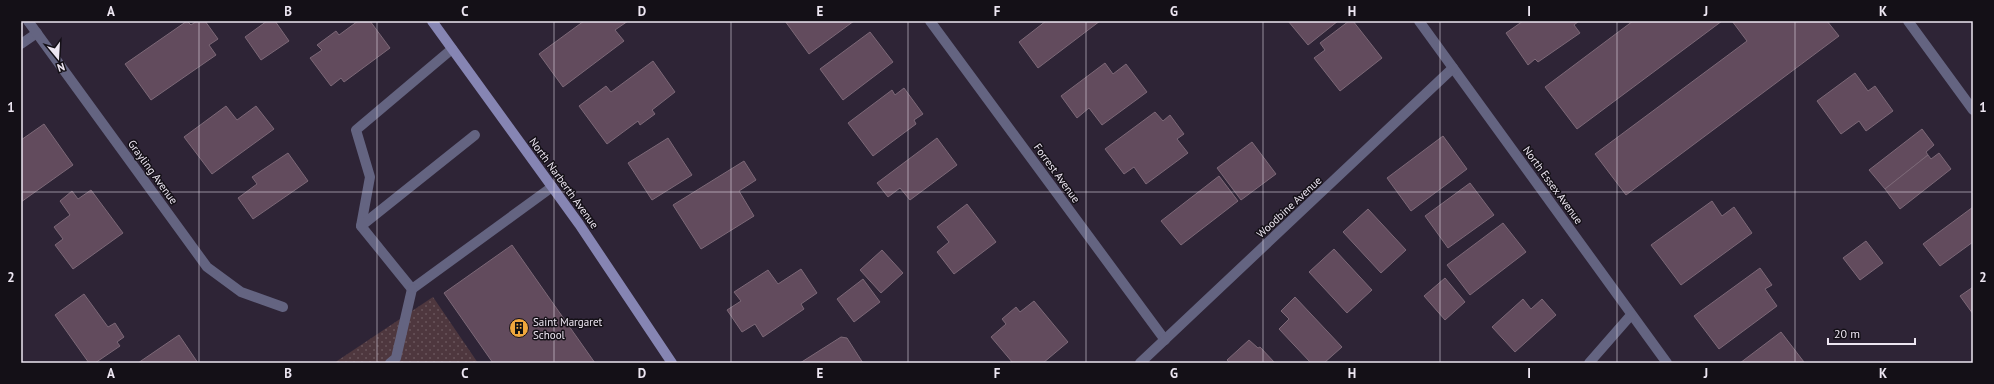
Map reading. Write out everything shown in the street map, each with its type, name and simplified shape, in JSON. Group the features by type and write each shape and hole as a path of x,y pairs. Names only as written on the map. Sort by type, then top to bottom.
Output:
{"street":[{"name":"Grayling Avenue","path":"28,21 207,267 241,292 283,307"},
{"name":"North Narberth Avenue","path":"432,21 552,187 672,363"},
{"name":"Forrest Avenue","path":"930,21 1165,340"},
{"name":"North Essex Avenue","path":"1419,21 1667,363"},
{"path":"1908,21 1973,110"},
{"path":"21,44 37,33"},
{"path":"412,289 361,226 370,177 356,130 452,49"},
{"name":"Woodbine Avenue","path":"1140,363 1453,68"},
{"path":"361,226 476,135"},
{"path":"390,363 396,358 412,289 552,187"},
{"path":"1589,363 1631,315"}],"shaded area":[{"path":"433,297 478,363 334,363"}],"building":[{"path":"187,21 191,25 197,21 205,21 218,39 209,45 216,55 151,100 125,64"},
{"path":"267,21 275,21 289,41 261,60 245,37"},
{"path":"358,21 370,21 390,48 344,82 341,78 331,86 310,58 322,50 317,45 336,31 339,35"},
{"path":"584,21 628,21 615,30 624,41 563,87 539,54"},
{"path":"785,21 854,21 809,54"},
{"path":"1046,21 1100,21 1038,68 1019,42"},
{"path":"1288,21 1338,21 1308,45"},
{"path":"1349,21 1353,21 1382,58 1340,91 1314,58 1325,50 1320,43"},
{"path":"1523,21 1579,21 1574,25 1580,33 1538,62 1535,59 1528,65 1506,33"},
{"path":"1633,21 1722,21 1577,129 1545,87"},
{"path":"1732,21 1827,21 1839,36 1626,195 1595,154 1747,41"},
{"path":"870,32 893,62 843,100 820,69"},
{"path":"653,61 675,92 652,110 655,114 640,125 638,121 607,144 579,106 606,86 611,92"},
{"path":"1105,63 1113,74 1126,64 1147,92 1102,125 1089,108 1077,118 1061,96"},
{"path":"1855,73 1868,91 1875,86 1893,111 1866,131 1859,121 1841,134 1817,101"},
{"path":"904,88 923,114 914,120 916,124 873,156 848,123 892,90 895,95"},
{"path":"226,106 237,120 256,106 274,129 212,174 184,137"},
{"path":"1155,112 1163,121 1170,115 1184,134 1177,139 1188,153 1146,184 1134,167 1124,174 1105,149"},
{"path":"44,124 73,165 21,202 21,140"},
{"path":"1922,129 1934,145 1926,152 1928,155 1885,189 1869,170"},
{"path":"1443,136 1467,169 1411,211 1387,178"},
{"path":"668,138 692,175 652,200 628,163"},
{"path":"937,138 957,165 910,200 900,188 888,197 877,183"},
{"path":"1252,142 1276,174 1241,200 1217,168"},
{"path":"288,153 308,181 253,219 238,198 257,184 252,177"},
{"path":"1939,153 1951,169 1900,209 1885,189 1928,155 1931,159"},
{"path":"744,161 756,180 739,191 754,216 701,249 673,205"},
{"path":"1219,176 1238,201 1181,245 1161,221"},
{"path":"1470,183 1494,215 1448,248 1425,216"},
{"path":"91,190 123,233 73,269 55,245 63,239 54,227 70,215 60,201 72,191 78,199"},
{"path":"1712,201 1722,216 1734,207 1752,233 1681,285 1651,245"},
{"path":"967,204 996,242 954,274 937,252 949,242 937,227"},
{"path":"1973,207 1973,242 1940,266 1923,244"},
{"path":"1368,209 1406,250 1381,273 1343,232"},
{"path":"1503,223 1526,252 1470,295 1447,265"},
{"path":"1866,241 1883,263 1860,280 1843,258"},
{"name":"Saint Margaret School","path":"512,245 595,363 493,363 444,293"},
{"path":"1334,249 1372,290 1347,313 1309,272"},
{"path":"882,250 903,273 881,293 860,270"},
{"path":"1760,268 1772,285 1765,289 1777,306 1719,349 1694,316"},
{"path":"801,269 817,293 801,304 804,309 763,337 755,324 742,332 727,310 741,301 734,292 768,270 778,284"},
{"path":"1445,278 1465,302 1445,320 1424,296"},
{"path":"863,279 880,302 854,322 837,299"},
{"path":"1973,287 1973,314 1960,296"},
{"path":"84,294 108,327 115,323 124,337 117,342 120,346 95,363 89,363 55,315"},
{"path":"1295,297 1342,347 1324,363 1311,363 1279,329 1289,319 1281,311"},
{"path":"1523,299 1531,309 1542,299 1556,315 1515,352 1492,327"},
{"path":"1034,301 1068,342 1043,363 1013,363 991,337 1006,324 1002,319 1016,307 1020,312"},
{"path":"1781,332 1804,362 1740,363"},
{"path":"179,335 198,363 138,363"},
{"path":"841,337 847,338 863,363 800,363"},
{"path":"1249,340 1258,348 1260,347 1275,363 1230,363 1227,360"}],"place":[{"name":"Saint Margaret School","path":"519,328"}]}
